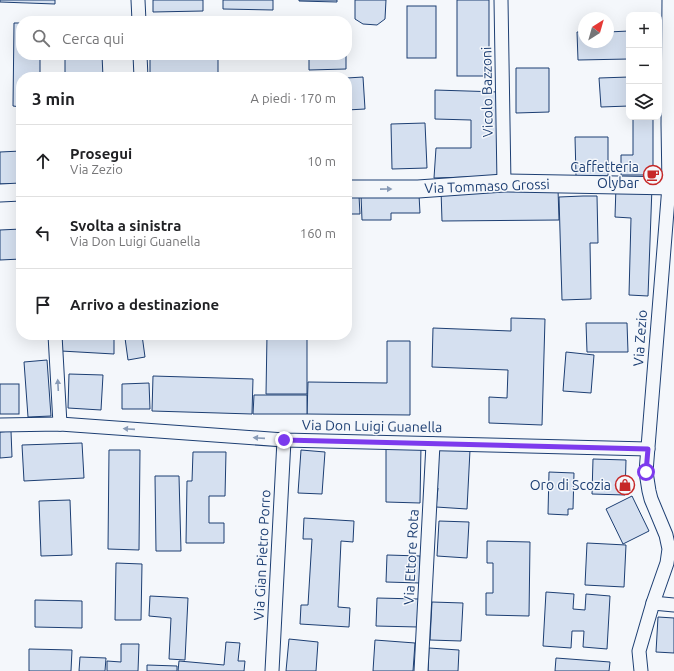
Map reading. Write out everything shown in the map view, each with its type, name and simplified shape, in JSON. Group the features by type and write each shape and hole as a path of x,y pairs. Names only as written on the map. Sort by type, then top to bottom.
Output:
{"street":[{"path":"138,0 139,16"},
{"name":"Vicolo Bazzoni","path":"501,0 504,183"},
{"name":"Via Zezio","path":"640,671 639,651 653,603 667,563 669,548 666,535 653,506 646,472 671,186 668,124 669,0"},
{"path":"140,60 141,72"},
{"name":"Via Tommaso Grossi","path":"352,189 418,189 504,183 671,186"},
{"path":"0,193 16,192"},
{"path":"56,340 60,424"},
{"name":"Via Don Luigi Guanella","path":"0,425 60,424 284,440 648,449"},
{"name":"Via Gian Pietro Porro","path":"272,671 284,440"},
{"name":"Via Ettore Rota","path":"422,671 433,444"},
{"path":"653,603 674,604"}],"building":[{"path":"0,0 55,0 55,4 0,2"},
{"path":"153,0 203,0 203,11 153,12"},
{"path":"223,0 273,0 273,10 223,9"},
{"path":"337,0 337,2 299,1"},
{"path":"355,0 386,0 385,19 377,25 363,24 355,19"},
{"path":"457,0 489,0 489,76 457,76"},
{"path":"407,6 436,6 436,58 407,58"},
{"path":"14,23 16,23 16,60 40,60 40,72 16,72 16,106 13,106"},
{"path":"626,31 626,59 578,60 577,32 578,48 614,48 614,32"},
{"path":"65,60 102,60 103,72 65,72"},
{"path":"150,60 218,60 218,72 150,72"},
{"path":"309,60 346,60 346,69 309,70"},
{"path":"516,68 549,68 549,112 516,113"},
{"path":"363,77 365,109 352,110 352,78"},
{"path":"626,77 626,106 601,107 599,78"},
{"path":"435,90 499,92 500,176 434,178 436,148 471,148 471,120 435,119"},
{"path":"633,120 653,120 653,175 621,175 621,155 633,155"},
{"path":"425,123 427,168 392,169 391,124"},
{"path":"575,137 608,137 608,176 576,176"},
{"path":"16,151 16,184 0,184 0,152"},
{"path":"616,186 652,187 648,296 629,295 631,218 615,217"},
{"path":"558,189 559,220 442,221 441,190"},
{"path":"361,195 419,195 420,213 391,213 391,220 362,220"},
{"path":"352,196 359,196 360,214 352,214"},
{"path":"597,196 598,243 590,243 591,299 562,300 559,197"},
{"path":"16,229 16,259 0,260 0,230"},
{"path":"511,318 545,319 542,425 489,423 489,397 507,398 508,370 432,367 433,328 511,331"},
{"path":"586,323 627,323 628,352 587,352"},
{"path":"62,340 114,340 114,354 61,351"},
{"path":"125,340 143,340 145,357 128,360"},
{"path":"267,340 307,340 307,394 266,394"},
{"path":"387,341 410,341 410,415 307,414 308,382 387,383"},
{"path":"566,352 594,355 591,393 563,391"},
{"path":"47,360 51,416 28,417 24,362"},
{"path":"69,374 103,375 101,410 68,408"},
{"path":"153,376 253,379 252,414 152,411"},
{"path":"149,383 150,409 122,409 122,384"},
{"path":"0,384 19,384 19,414 0,414"},
{"path":"254,395 307,395 307,414 253,414"},
{"path":"11,431 12,457 0,458 0,432"},
{"path":"82,443 84,478 24,481 22,445"},
{"path":"386,445 421,446 420,503 386,502"},
{"path":"439,448 470,450 467,509 436,507 438,488 432,487"},
{"path":"109,450 140,450 139,550 108,549"},
{"path":"301,450 325,452 322,494 298,493"},
{"path":"193,452 226,452 225,496 209,496 209,523 224,523 224,543 186,543 187,481 192,481"},
{"path":"593,459 626,460 625,495 592,494"},
{"path":"549,472 574,473 573,509 568,509 568,515 548,514"},
{"path":"155,476 179,476 181,551 156,551"},
{"path":"632,496 649,531 623,544 606,509"},
{"path":"70,500 72,555 41,556 39,501"},
{"path":"304,518 354,521 353,542 341,541 338,607 350,608 349,627 300,624 301,605 308,605 312,539 303,539"},
{"path":"439,521 469,522 467,558 437,556"},
{"path":"487,541 530,542 529,616 486,615 486,593 493,593 493,563 487,563"},
{"path":"587,543 626,545 624,587 585,585"},
{"path":"387,555 420,556 420,583 386,582"},
{"path":"116,563 142,564 141,620 115,620"},
{"path":"546,592 574,594 573,609 585,610 586,594 610,596 607,649 583,647 584,631 572,631 571,648 543,646"},
{"path":"150,596 188,598 185,660 169,659 171,618 149,616"},
{"path":"377,598 419,599 418,627 376,626"},
{"path":"35,600 82,601 82,628 35,627"},
{"path":"432,602 463,603 461,641 430,640"},
{"path":"658,617 674,618 674,653 656,652"},
{"path":"289,639 318,642 316,671 286,671"},
{"path":"375,640 415,643 413,671 373,671"},
{"path":"226,642 240,643 238,661 245,661 244,671 178,671 179,661 224,665"},
{"path":"121,644 139,644 138,671 107,671 107,661 121,662"},
{"path":"429,648 459,650 458,671 428,671"},
{"path":"29,649 72,650 71,671 29,671"},
{"path":"80,657 106,658 105,671 79,671"},
{"path":"556,658 610,662 609,671 555,671"},
{"path":"147,665 177,666 177,671 147,671"}],"place":[{"name":"Caffetteria Olybar","path":"653,175"},
{"name":"Oro di Scozia","path":"625,485"}],"route":[{"path":"284,440 648,449 646,472"}]}
